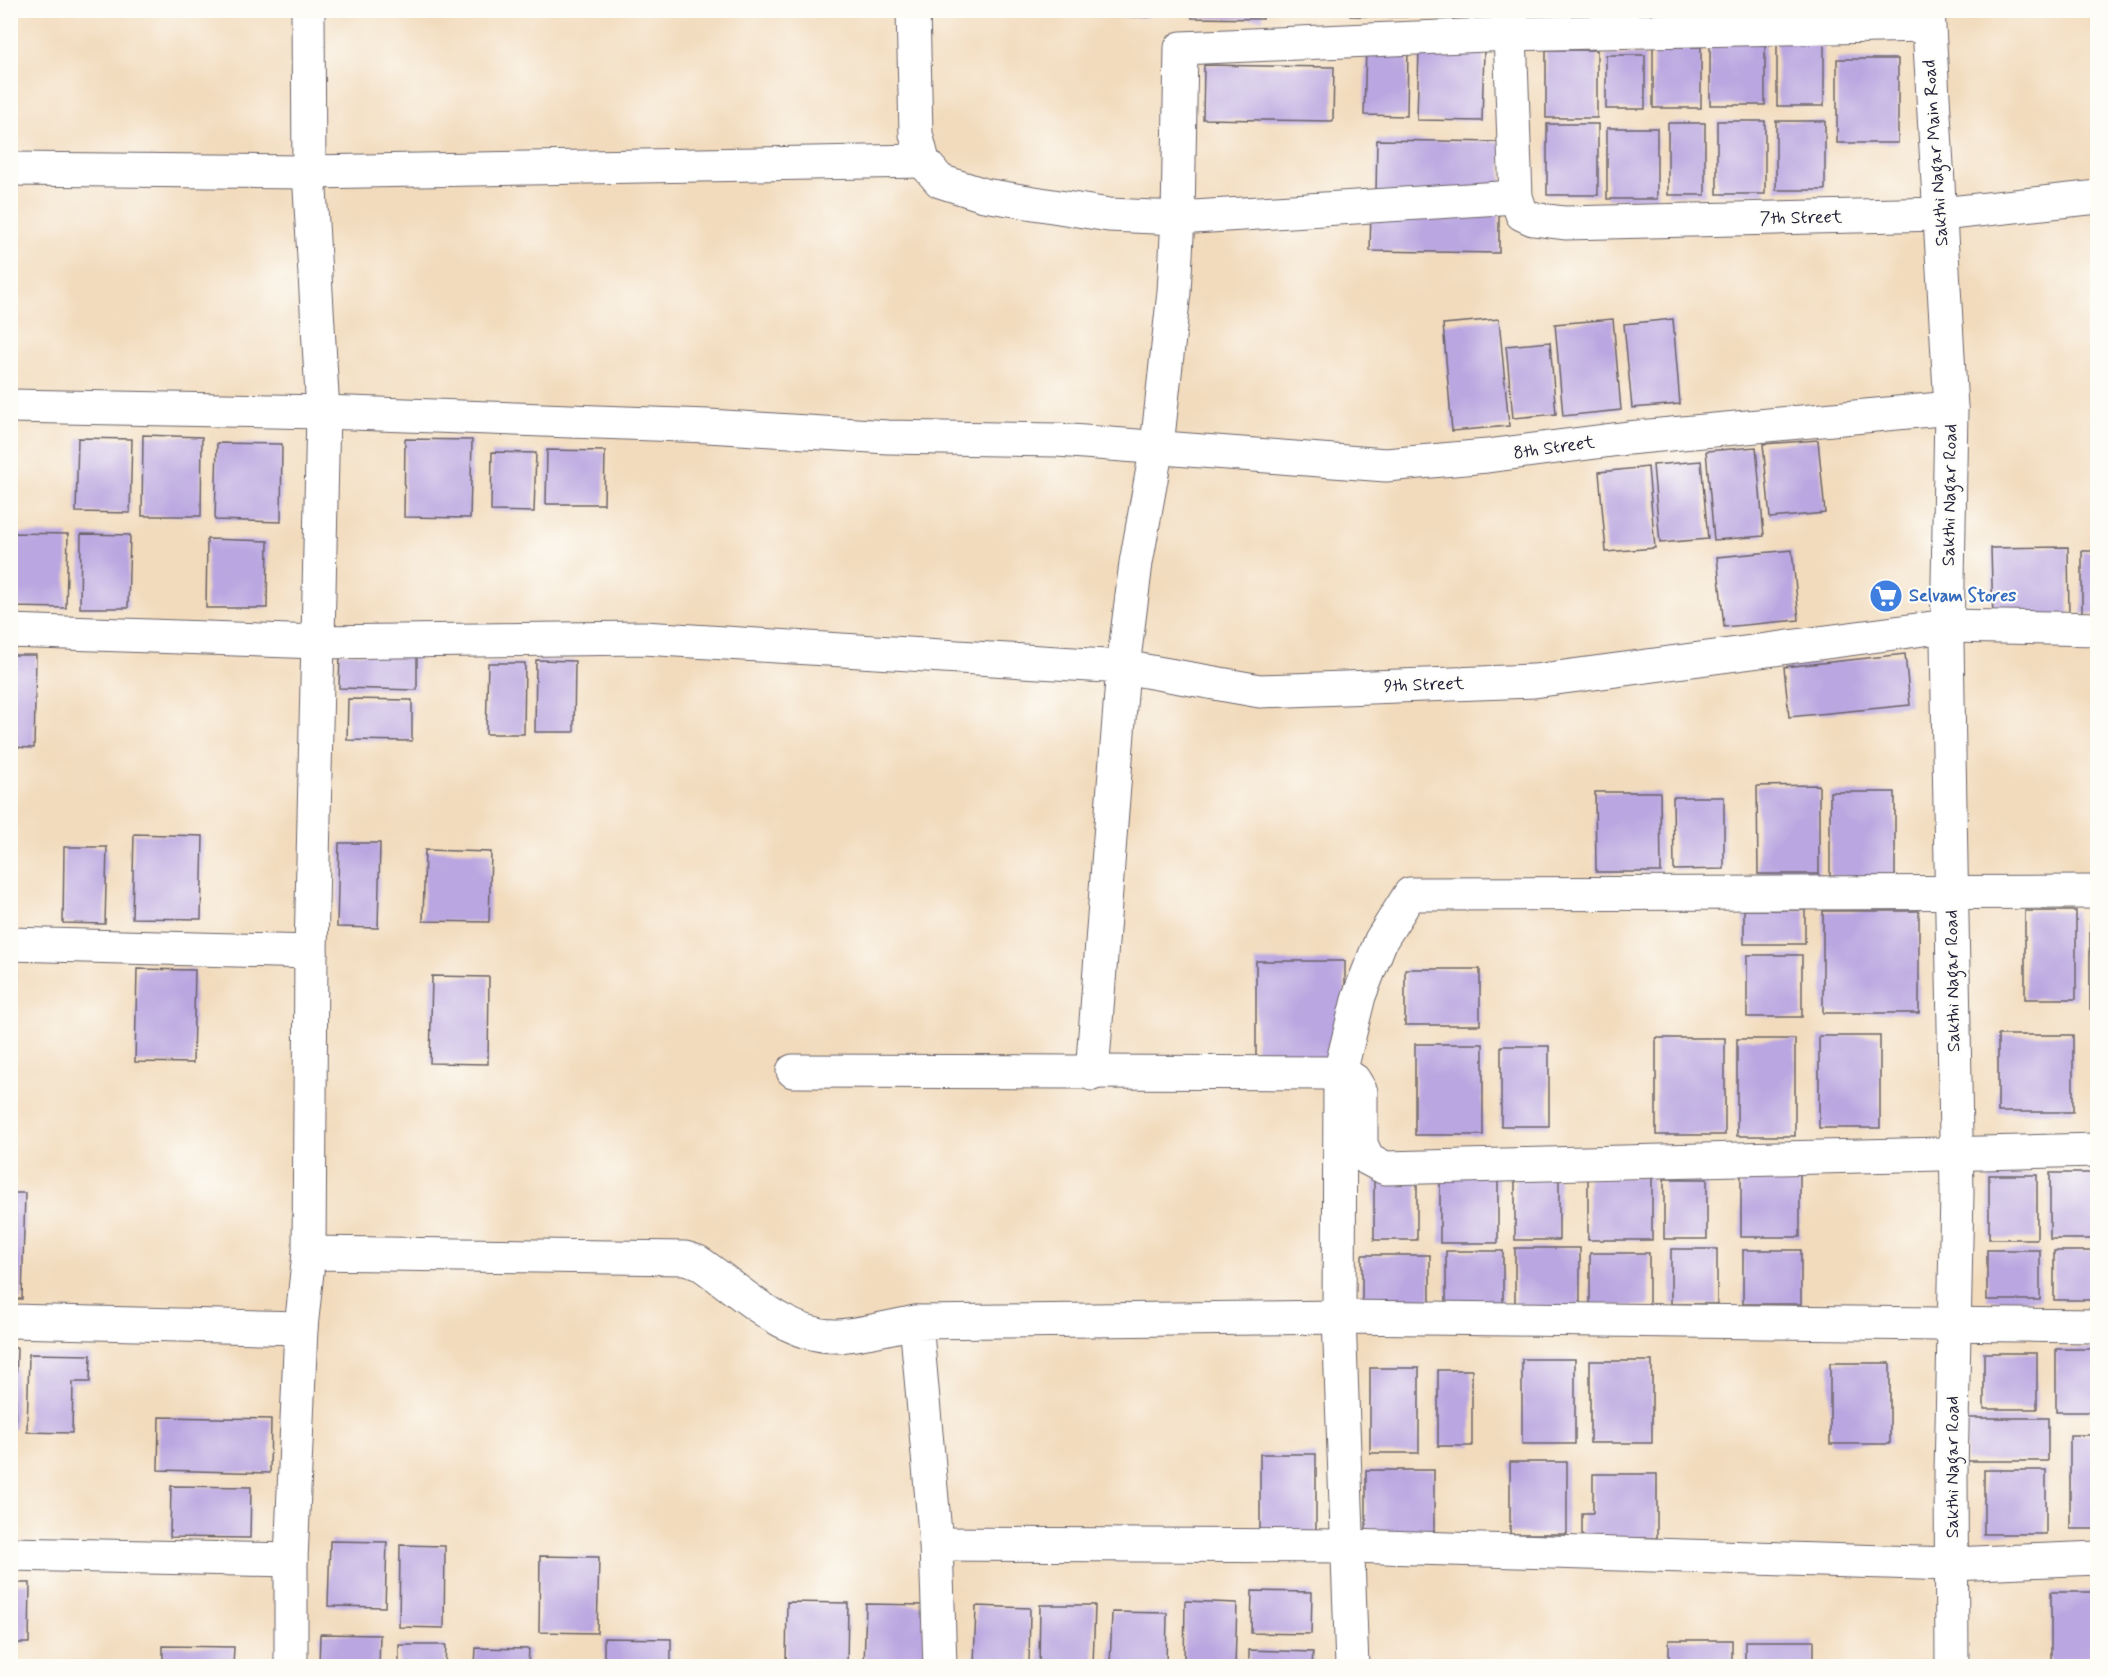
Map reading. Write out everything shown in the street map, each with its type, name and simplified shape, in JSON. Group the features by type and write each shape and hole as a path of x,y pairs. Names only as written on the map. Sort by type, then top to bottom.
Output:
{"street":[{"path":"291,1666 291,1560 301,1328 309,1253 311,952 323,412 309,172 309,10"},
{"path":"913,10 916,134 923,162 940,181 984,195 1109,215 1178,218 1516,197 1509,22"},
{"path":"1092,1074 1123,667 1136,563 1157,446 1174,292 1178,218 1181,48 1509,22 1928,18"},
{"name":"Sakthi Nagar Main Road","path":"1928,18 1946,296"},
{"path":"10,169 309,172 923,162"},
{"name":"7th Street","path":"1516,197 1522,214 1533,219 1564,223 1941,214 2097,196"},
{"name":"Sakthi Nagar Road","path":"1946,296 1952,408 1947,626 1957,1154 1952,1666"},
{"name":"8th Street","path":"10,406 323,412 708,426 888,437 1058,440 1386,465 1488,456 1628,438 1952,408"},
{"name":"9th Street","path":"10,631 318,642 643,638 1123,667 1260,691 1534,681 1947,626 2097,629"},
{"path":"1352,1666 1349,1546 1338,1317 1340,1073 1359,996 1382,940 1410,894 2097,892"},
{"path":"10,944 311,952"},
{"path":"793,1071 1092,1074 1340,1073 1354,1080 1361,1092 1361,1144 1368,1160 1385,1168 2097,1150"},
{"path":"309,1253 685,1258 698,1262 768,1312 806,1331 837,1336 916,1322 1338,1317 2097,1326"},
{"path":"10,1321 301,1328"},
{"path":"916,1322 936,1545 940,1666"},
{"path":"936,1545 1349,1546 1952,1564 2097,1558"},
{"path":"10,1554 291,1560"}],"building":[{"path":"1041,10 1149,10 1149,17 1041,15"},
{"path":"1192,10 1263,10 1263,19 1192,18"},
{"path":"1350,10 1407,10 1407,17 1350,16"},
{"path":"1529,10 1594,10 1594,13 1529,13"},
{"path":"1710,40 1765,40 1765,105 1710,105"},
{"path":"1777,40 1824,40 1824,106 1777,106"},
{"path":"1653,47 1701,47 1701,108 1653,108"},
{"path":"1366,48 1408,48 1407,116 1364,115"},
{"path":"1419,49 1484,50 1482,121 1417,120"},
{"path":"1546,50 1597,50 1597,118 1546,118"},
{"path":"1606,55 1645,55 1645,109 1606,109"},
{"path":"1837,59 1898,59 1898,143 1837,143"},
{"path":"1204,65 1334,67 1333,121 1203,119"},
{"path":"1717,121 1765,121 1765,194 1717,194"},
{"path":"1776,121 1825,121 1825,190 1776,190"},
{"path":"1668,123 1705,123 1705,195 1668,195"},
{"path":"1547,124 1598,124 1598,195 1547,195"},
{"path":"1607,128 1657,128 1657,199 1607,199"},
{"path":"1377,140 1502,142 1501,196 1376,193"},
{"path":"1371,209 1499,211 1499,253 1370,251"},
{"path":"1499,319 1509,426 1452,431 1443,324"},
{"path":"1613,319 1621,410 1563,416 1555,324"},
{"path":"1673,319 1680,404 1632,408 1624,324"},
{"path":"1550,342 1556,414 1513,418 1506,346"},
{"path":"143,435 202,437 201,516 142,516"},
{"path":"78,438 132,439 130,513 76,512"},
{"path":"405,439 472,440 470,518 404,517"},
{"path":"1818,440 1825,513 1770,518 1763,444"},
{"path":"217,443 282,444 281,522 215,520"},
{"path":"1756,447 1764,536 1714,540 1706,451"},
{"path":"547,450 605,451 604,504 546,504"},
{"path":"492,452 536,453 534,512 491,511"},
{"path":"1701,461 1708,539 1660,543 1653,465"},
{"path":"1648,467 1655,548 1606,552 1599,472"},
{"path":"12,533 68,534 66,608 11,607"},
{"path":"81,534 130,535 128,608 80,608"},
{"path":"207,539 268,541 267,608 206,608"},
{"path":"2068,547 2069,617 1993,619 1991,548"},
{"path":"1792,550 1799,620 1724,627 1717,557"},
{"path":"2082,551 2098,551 2098,614 2082,614"},
{"path":"340,653 417,655 417,690 339,688"},
{"path":"1905,654 1910,705 1789,717 1784,667"},
{"path":"10,655 36,655 34,748 10,747"},
{"path":"536,660 575,661 574,732 535,732"},
{"path":"488,663 525,663 524,734 486,734"},
{"path":"348,699 412,700 412,741 347,740"},
{"path":"1819,785 1819,874 1758,874 1757,786"},
{"path":"1595,792 1660,792 1661,872 1596,872"},
{"path":"1830,792 1895,792 1895,876 1830,877"},
{"path":"1673,797 1724,797 1724,869 1674,870"},
{"path":"134,834 203,836 201,919 132,918"},
{"path":"339,843 380,843 378,928 337,927"},
{"path":"64,847 107,847 105,924 63,923"},
{"path":"425,850 491,852 489,922 423,921"},
{"path":"1744,910 1805,910 1805,944 1744,944"},
{"path":"1823,911 1919,911 1919,1013 1823,1013"},
{"path":"2025,911 2076,911 2076,999 2025,999"},
{"path":"2090,924 2098,924 2098,1009 2090,1009"},
{"path":"1747,955 1802,955 1802,1017 1747,1017"},
{"path":"1256,961 1345,961 1345,1059 1256,1059"},
{"path":"10,967 16,967 15,1052 10,1051"},
{"path":"137,969 195,970 193,1063 135,1062"},
{"path":"1405,969 1480,969 1480,1025 1405,1025"},
{"path":"432,976 489,977 488,1064 430,1063"},
{"path":"1998,1035 2073,1035 2073,1112 1998,1112"},
{"path":"1819,1036 1880,1036 1880,1128 1819,1128"},
{"path":"1656,1038 1725,1038 1725,1135 1656,1135"},
{"path":"1737,1039 1795,1039 1795,1136 1737,1136"},
{"path":"1415,1044 1483,1044 1483,1135 1415,1135"},
{"path":"1501,1046 1549,1046 1549,1126 1501,1126"},
{"path":"2095,1051 2098,1051 2098,1115 2095,1115"},
{"path":"1741,1172 1800,1172 1800,1237 1741,1237"},
{"path":"2050,1173 2098,1173 2098,1239 2050,1239"},
{"path":"1440,1174 1498,1174 1498,1243 1440,1243"},
{"path":"1989,1175 2037,1175 2037,1239 1989,1239"},
{"path":"1588,1177 1652,1177 1652,1240 1588,1240"},
{"path":"1515,1178 1559,1178 1559,1240 1515,1240"},
{"path":"1664,1179 1707,1179 1707,1239 1664,1239"},
{"path":"1374,1181 1417,1181 1417,1240 1374,1240"},
{"path":"10,1193 25,1193 22,1299 10,1299"},
{"path":"1515,1248 1580,1248 1580,1311 1515,1311"},
{"path":"1671,1249 1717,1249 1717,1304 1671,1304"},
{"path":"1743,1250 1801,1250 1801,1304 1743,1304"},
{"path":"1987,1250 2040,1250 2040,1300 1987,1300"},
{"path":"1446,1251 1503,1251 1503,1308 1446,1308"},
{"path":"2054,1251 2095,1251 2095,1300 2054,1300"},
{"path":"1590,1253 1649,1253 1649,1306 1590,1306"},
{"path":"1362,1255 1430,1255 1430,1308 1362,1308"},
{"path":"10,1348 17,1348 15,1429 10,1429"},
{"path":"2056,1349 2098,1349 2098,1412 2056,1412"},
{"path":"1984,1353 2037,1353 2037,1409 1984,1409"},
{"path":"29,1354 91,1355 90,1382 73,1382 72,1433 27,1432"},
{"path":"1522,1359 1575,1359 1575,1444 1522,1444"},
{"path":"1590,1361 1652,1361 1652,1443 1590,1443"},
{"path":"1830,1363 1890,1363 1890,1444 1830,1444"},
{"path":"1370,1368 1419,1368 1419,1453 1370,1453"},
{"path":"1438,1370 1472,1370 1472,1446 1438,1446"},
{"path":"159,1417 271,1419 270,1473 158,1470"},
{"path":"1966,1418 2048,1418 2048,1461 1966,1461"},
{"path":"2070,1435 2098,1435 2098,1529 2070,1529"},
{"path":"1260,1454 1316,1454 1316,1541 1260,1541"},
{"path":"1510,1462 1567,1462 1567,1534 1510,1534"},
{"path":"1366,1470 1434,1470 1434,1540 1366,1540"},
{"path":"1984,1470 2046,1470 2046,1534 1984,1534"},
{"path":"1593,1474 1657,1474 1657,1538 1582,1538 1582,1513 1593,1513"},
{"path":"171,1486 251,1487 250,1538 170,1537"},
{"path":"330,1541 387,1542 385,1607 328,1606"},
{"path":"400,1545 445,1546 444,1628 399,1627"},
{"path":"540,1556 599,1557 597,1633 539,1632"},
{"path":"10,1583 30,1583 29,1643 10,1643"},
{"path":"1252,1591 1312,1592 1311,1634 1251,1633"},
{"path":"2051,1592 2098,1592 2098,1666 2051,1666"},
{"path":"1185,1601 1237,1603 1235,1666 1184,1666"},
{"path":"787,1602 848,1603 847,1666 786,1666"},
{"path":"866,1604 925,1605 924,1666 864,1666"},
{"path":"1040,1605 1095,1605 1093,1666 1039,1666"},
{"path":"976,1606 1030,1608 1029,1666 974,1666"},
{"path":"1112,1612 1167,1613 1166,1666 1110,1666"},
{"path":"320,1634 380,1635 379,1666 319,1666"},
{"path":"604,1638 671,1639 671,1666 604,1666"},
{"path":"1669,1640 1732,1640 1732,1666 1669,1666"},
{"path":"1745,1641 1814,1641 1814,1666 1745,1666"},
{"path":"399,1645 446,1645 445,1666 399,1666"},
{"path":"163,1646 234,1647 233,1666 163,1666"},
{"path":"476,1648 529,1649 528,1666 475,1666"},
{"path":"1249,1650 1313,1652 1312,1666 1249,1666"}],"place":[{"name":"Selvam Stores","path":"1886,596"}]}
